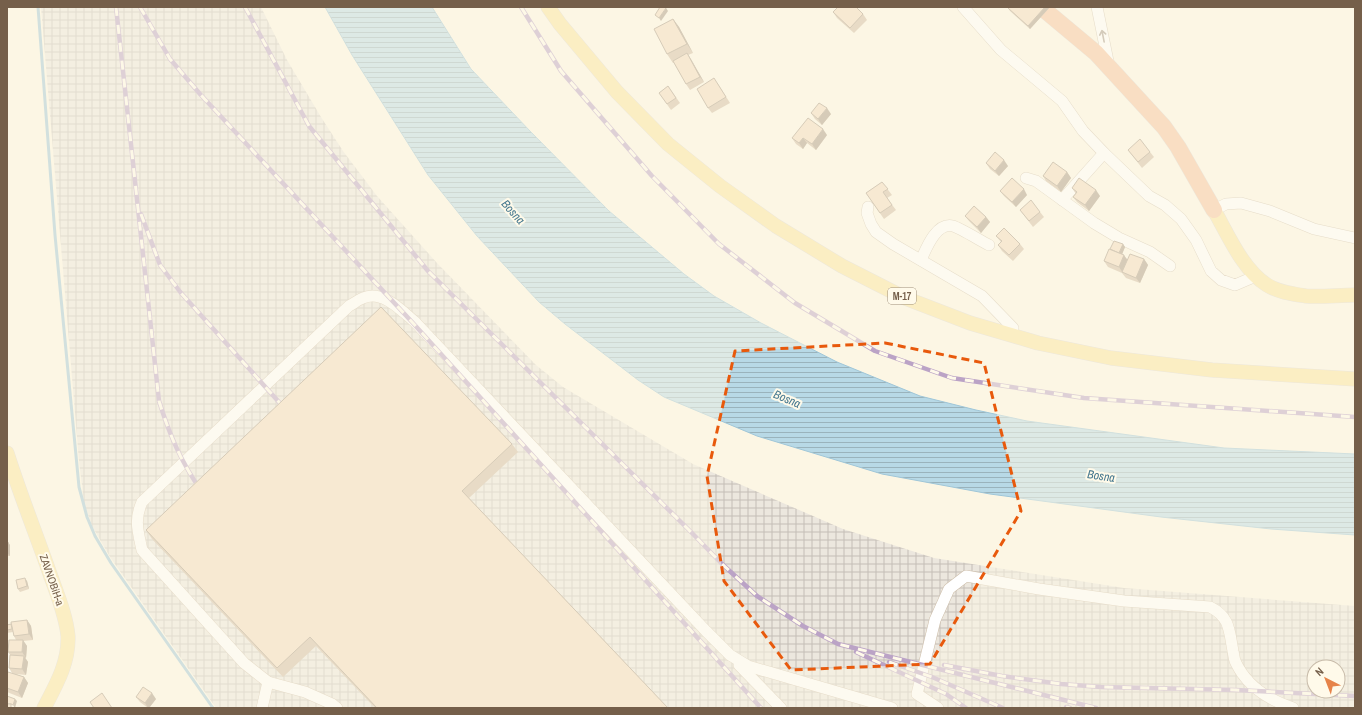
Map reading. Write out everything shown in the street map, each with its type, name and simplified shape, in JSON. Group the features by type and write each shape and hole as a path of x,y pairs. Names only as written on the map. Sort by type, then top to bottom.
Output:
{"highway":[{"path":"1041,7 1096,53 1164,127 1178,147 1214,210"}],"main road":[{"name":"M-17","path":"548,7 560,24 617,92 668,144 720,186 776,226 842,266 905,298 970,323 1038,343 1111,358 1212,370 1355,379"},
{"path":"1214,210 1238,252 1256,276 1268,286 1283,292 1306,296 1355,295"},
{"name":"ZAVNOBiH-a","path":"7,453 56,592 64,616 68,636 64,669 44,708"}],"street":[{"path":"963,7 1001,50 1062,101 1084,131 1104,153 1149,196 1164,205 1181,219 1196,240 1211,271 1220,280 1235,285 1256,276"},
{"path":"1097,7 1109,66"},
{"path":"1062,200 1104,153"},
{"path":"1026,178 1036,181 1094,223 1118,238 1150,252 1170,266"},
{"path":"1214,210 1226,204 1241,203 1270,211 1314,229 1355,238"},
{"path":"868,207 867,213 876,232 893,244 982,296 1013,328 1011,335"},
{"path":"921,260 933,235 945,226 953,226 989,245"},
{"path":"337,708 332,704 305,692 268,682 244,663 142,550 137,526 138,512 142,502 349,306 364,297 378,296 388,299 415,322 701,626 781,708"},
{"path":"938,708 916,694 935,620 949,589 966,576 1039,589 1124,601 1210,608 1219,612 1224,617 1230,636 1235,662 1245,677 1257,690 1274,700 1293,708"},
{"path":"7,650 9,655 7,672"},
{"path":"730,656 748,666 892,708"},
{"path":"262,708 268,682"}],"highlighted area":[{"path":"885,343 984,363 1021,511 930,664 791,670 724,581 707,476 735,351"}],"shaded area":[{"path":"41,7 261,7 287,60 321,117 343,151 377,196 437,263 536,365 563,387 693,464 843,529 934,558 1124,588 1355,606 1355,708 216,708 110,557 92,526 84,503 79,461"}],"water":[{"name":"Bosna","path":"325,7 432,7 471,69 609,211 684,274 714,296 761,323 837,362 920,396 1027,421 1224,448 1355,454 1355,535 1271,529 1161,517 990,494 882,474 757,436 664,397 638,380 539,302 477,236 428,175 352,55"}],"building":[{"path":"660,7 666,8 659,18 655,15"},
{"path":"838,7 856,7 863,14 850,28 833,12"},
{"path":"1045,7 1028,26 1008,8"},
{"path":"673,19 687,44 667,54 654,29"},
{"path":"687,53 700,77 686,84 673,61"},
{"path":"714,78 726,97 708,108 697,89"},
{"path":"668,86 676,98 667,104 659,93"},
{"path":"819,103 827,108 818,119 811,113"},
{"path":"808,118 823,129 812,144 803,138 799,143 792,138"},
{"path":"1140,139 1150,152 1138,162 1128,150"},
{"path":"995,152 1004,160 995,171 986,163"},
{"path":"1053,162 1067,172 1057,186 1043,176"},
{"path":"1012,178 1024,189 1012,202 1000,191"},
{"path":"1079,178 1096,190 1085,205 1073,197 1077,192 1072,188"},
{"path":"882,182 888,189 883,192 892,205 880,213 866,193"},
{"path":"1031,200 1040,212 1029,221 1020,210"},
{"path":"974,206 986,217 977,227 965,216"},
{"path":"1004,228 1020,244 1009,255 998,245 1002,241 996,236"},
{"path":"1114,241 1123,244 1119,253 1110,249"},
{"path":"1109,249 1124,255 1119,267 1104,261"},
{"path":"1130,254 1144,259 1136,278 1122,272"},
{"path":"381,307 512,444 462,491 668,708 377,708 310,637 277,668 146,530"},
{"path":"8,542 8,554 7,554 7,543"},
{"path":"25,578 27,586 18,589 16,580"},
{"path":"27,620 29,634 14,636 11,622"},
{"path":"11,624 12,629 7,630 7,625"},
{"path":"9,640 23,640 22,652 8,652"},
{"path":"10,655 24,656 22,669 9,668"},
{"path":"8,672 24,677 18,692 7,688"},
{"path":"143,687 152,693 145,703 136,697"},
{"path":"102,693 112,708 94,708 90,702"},
{"path":"7,696 15,699 13,705 7,704"},
{"path":"7,704 11,704 11,708 7,708"}],"waterway":[{"path":"38,7 55,235 79,487 87,517 95,536 111,563 213,708"}],"railway":[{"path":"116,7 159,401 167,426 177,448 188,470 202,492"},
{"path":"140,7 170,59 200,94 412,322 761,708"},
{"path":"245,7 309,126 428,271 722,564 757,596 803,626 838,644 1096,708"},
{"path":"521,7 561,71 652,176 719,244 795,303 875,351 952,378 1084,398 1355,417"},
{"path":"141,214 160,265 181,293 287,411"},
{"path":"856,652 946,694 966,708"},
{"path":"889,662 932,677 1003,708"},
{"path":"944,665 1002,676 1061,684 1101,687 1236,690 1355,696"},
{"path":"1066,707 1070,708"}]}
